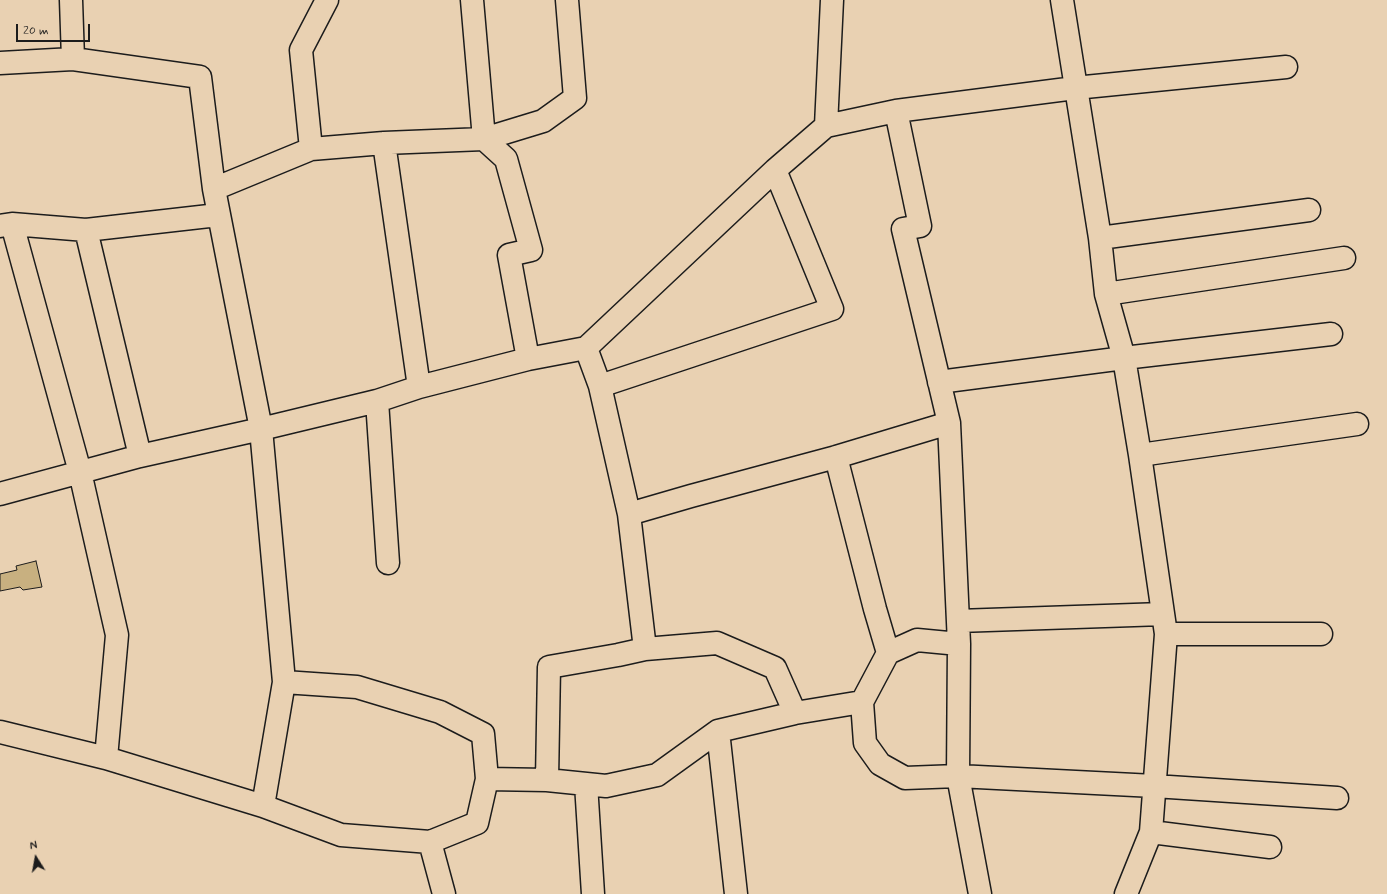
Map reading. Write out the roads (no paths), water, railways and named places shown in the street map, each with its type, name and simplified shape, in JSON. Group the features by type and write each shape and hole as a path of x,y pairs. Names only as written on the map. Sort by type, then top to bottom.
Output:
{"street":[{"path":"71,0 73,59"},
{"path":"311,149 301,50 327,0"},
{"path":"472,0 484,139 506,159 531,250 509,255 528,359"},
{"path":"214,189 311,149 384,143 484,139 543,121 575,98 567,0"},
{"path":"826,126 832,0"},
{"path":"1062,0 1100,238 1106,294 1124,358 1140,455 1164,624 1150,832 1126,894"},
{"path":"0,63 73,59 200,77 218,215 261,429 284,682 263,806"},
{"path":"0,494 140,456 377,401 418,386 528,359 586,348 774,170 826,126 896,112 1075,88 1286,67"},
{"path":"896,112 920,226 903,229 949,423 959,644 958,776 980,894"},
{"path":"384,143 418,386"},
{"path":"600,386 832,309 774,170"},
{"path":"1100,238 1309,210"},
{"path":"106,758 117,635 80,472 6,225 86,230 218,215"},
{"path":"86,230 140,456"},
{"path":"1106,294 1344,258"},
{"path":"939,382 1124,358 1331,334"},
{"path":"586,348 600,386 629,514 645,649"},
{"path":"377,401 388,563"},
{"path":"629,514 836,457 949,423"},
{"path":"1140,455 1356,424"},
{"path":"836,457 875,609 888,653"},
{"path":"958,621 1164,624 1321,634"},
{"path":"959,644 917,640 888,653 862,702 865,743 880,764 905,778 958,776 1154,786 1337,798"},
{"path":"547,780 549,667 645,649 717,643 775,668 795,713"},
{"path":"0,732 106,758 263,806 341,835 430,842 477,823 487,779 483,734 440,712 357,687 284,682"},
{"path":"487,779 547,780 606,786 657,775 718,731 795,713 862,702"},
{"path":"718,731 736,894"},
{"path":"586,784 593,894"},
{"path":"1150,832 1270,847"},
{"path":"430,842 444,894"}]}
